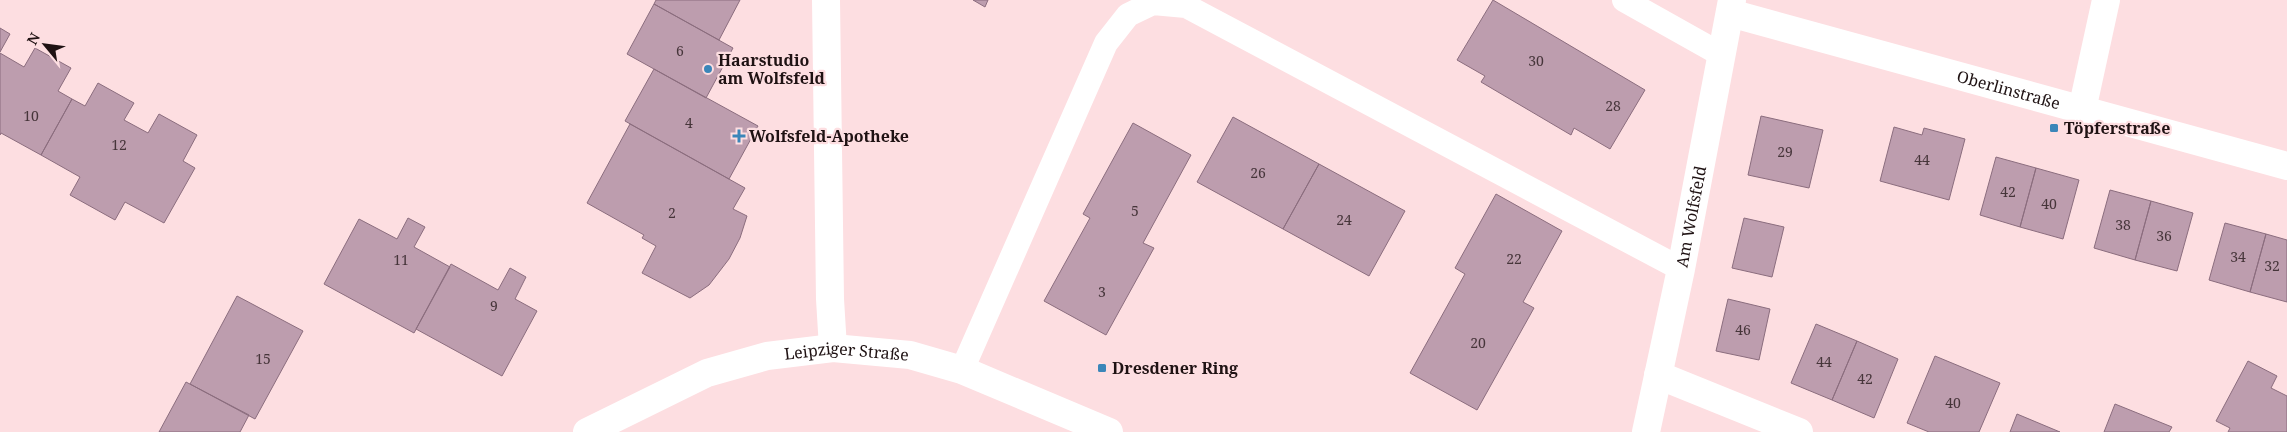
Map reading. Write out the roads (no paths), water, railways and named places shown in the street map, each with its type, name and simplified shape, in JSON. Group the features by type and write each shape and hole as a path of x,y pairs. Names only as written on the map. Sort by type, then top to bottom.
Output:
{"street":[{"path":"826,0 832,348"},
{"path":"2082,110 2106,0"},
{"name":"Am Wolfsfeld","path":"1646,432 1681,268 1731,7"},
{"name":"Oberlinstraße","path":"1731,7 2082,110 2287,166"},
{"name":"Leipziger Straße","path":"587,432 708,373 768,356 832,348 910,355 962,370 1109,432"},
{"path":"1658,375 1799,432"}],"lane":[{"path":"1624,0 1722,55"},
{"path":"962,370 1106,43 1128,15 1153,3 1186,6 1681,268"}],"place":[{"name":"Haarstudio am Wolfsfeld","path":"708,69"},
{"name":"Töpferstraße","path":"2054,128"},
{"name":"Wolfsfeld-Apotheke","path":"739,136"},
{"name":"Dresdener Ring","path":"1102,368"}]}
